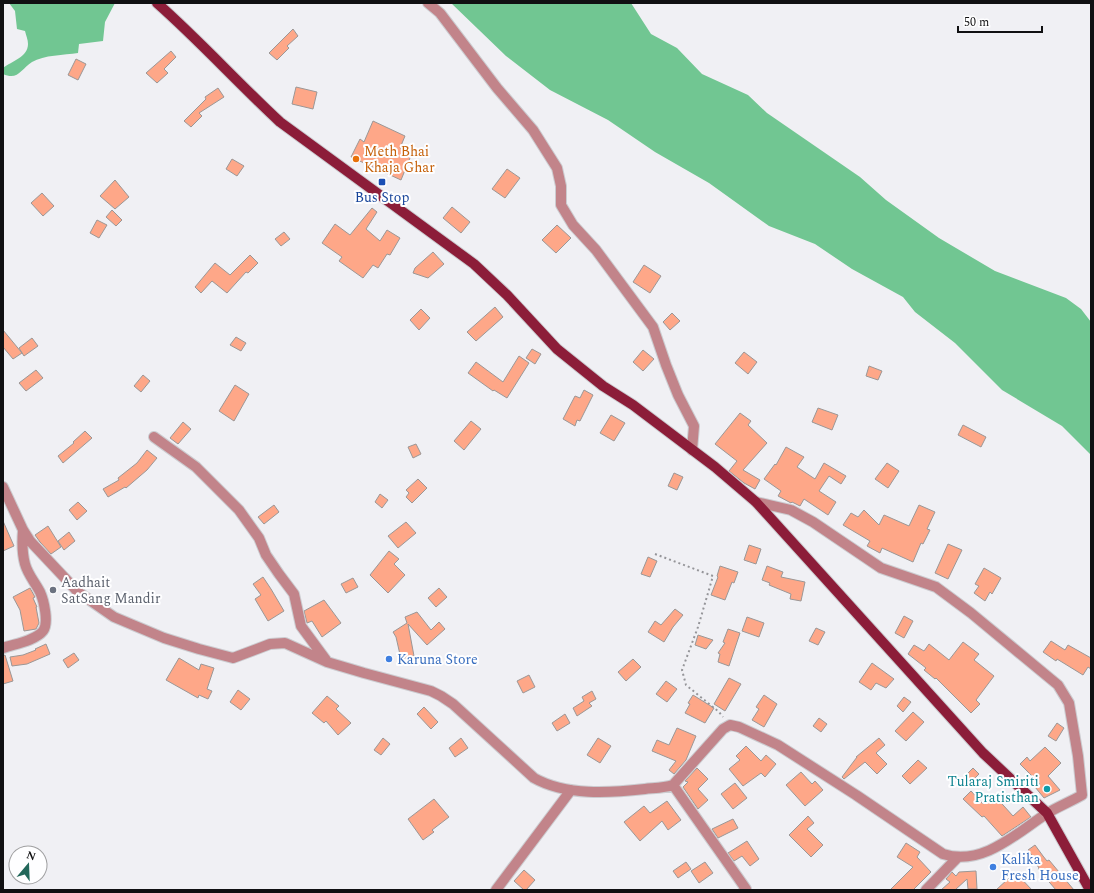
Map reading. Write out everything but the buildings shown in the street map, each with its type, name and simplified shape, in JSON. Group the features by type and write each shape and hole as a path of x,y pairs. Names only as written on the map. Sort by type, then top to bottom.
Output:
{"main road":[{"path":"157,3 280,122 474,264 507,294 557,349 604,386 633,405 715,467 756,502 983,753 1047,813 1090,890"}],"street":[{"path":"428,3 440,14 497,88 532,130 557,168 561,186 561,205 573,224 596,250 653,327 666,366 678,395 694,426 692,450"},
{"path":"154,437 196,467 239,510 259,538 266,555 294,594 300,626 327,662"},
{"path":"3,487 23,530 30,541 78,592 114,617 138,628 199,649 233,658 270,644 285,643 327,662 431,691 453,704 534,778 553,786 571,790 614,793 673,785 723,729 730,725 739,727 778,745 856,795 943,854 958,857 979,854 1000,846 1047,813 1082,795 1070,703 1058,685 971,613 936,587 881,568 813,522 791,510 756,502"},
{"path":"3,648 30,640 43,631 46,620 40,592 25,566 22,548 23,530"},
{"path":"673,785 746,890"},
{"path":"496,890 571,790"},
{"path":"926,890 958,857"}],"path":[{"path":"655,554 713,576 698,627 682,670 686,685 719,712 730,725"}],"green space":[{"path":"9,3 115,3 105,22 103,41 79,44 78,53 37,60 32,62 16,75 8,76 3,74 3,68 19,58 25,52 28,44 25,31 17,29 15,11"},
{"path":"451,3 631,3 651,34 677,48 702,74 748,95 767,113 860,177 886,200 939,238 995,271 1066,298 1081,309 1091,322 1091,455 1062,426 1002,390 955,343 915,312 903,297 852,269 815,244 769,226 709,183 655,152 608,120 550,90 506,56"}],"place":[{"name":"Meth Bhai Khaja Ghar","path":"356,159"},
{"name":"Bus Stop","path":"382,182"},
{"name":"Aadhait SatSang Mandir","path":"53,590"},
{"name":"Karuna Store","path":"389,659"},
{"name":"Tularaj Smiriti Pratisthan","path":"1047,789"},
{"name":"Kalika Fresh House","path":"993,867"}]}
